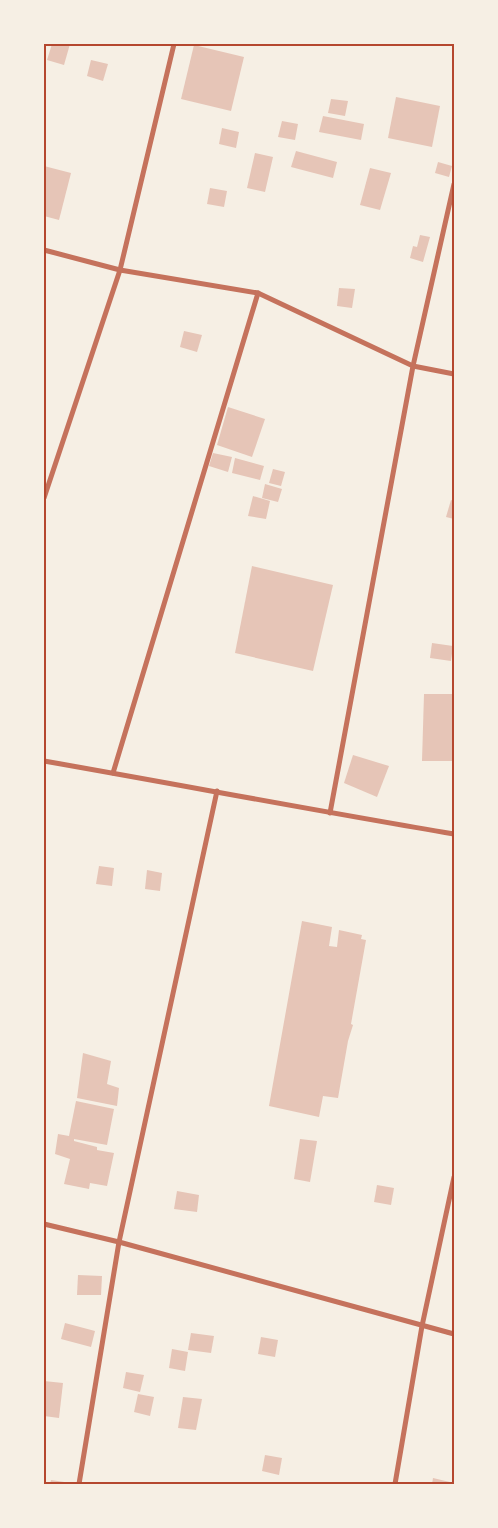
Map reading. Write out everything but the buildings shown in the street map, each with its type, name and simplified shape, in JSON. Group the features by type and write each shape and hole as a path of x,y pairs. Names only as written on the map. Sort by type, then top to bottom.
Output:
{"street":[{"path":"44,498 120,270 174,44"},
{"path":"330,813 413,366 454,184"},
{"path":"44,250 120,270 258,292 413,366 454,374"},
{"path":"113,773 258,292"},
{"path":"44,761 454,834"},
{"path":"79,1484 119,1242 217,791"},
{"path":"395,1484 422,1326 454,1177"},
{"path":"44,1224 119,1242 454,1334"}]}
